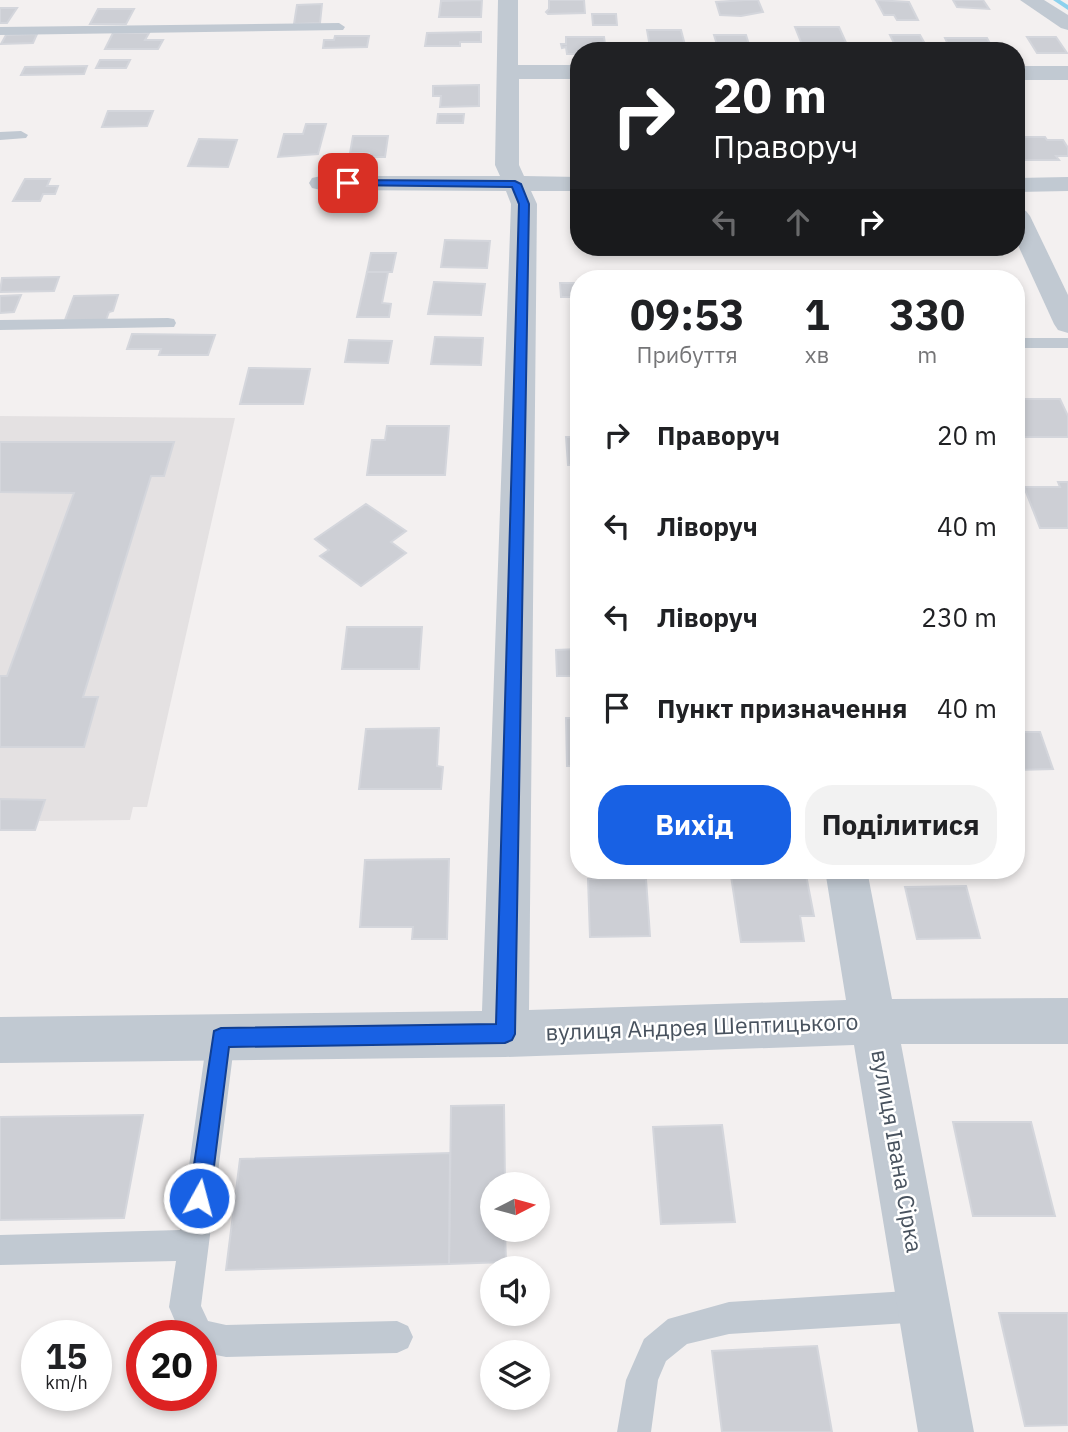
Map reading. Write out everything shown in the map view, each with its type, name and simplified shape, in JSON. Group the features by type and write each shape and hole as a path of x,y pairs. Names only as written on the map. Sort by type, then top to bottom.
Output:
{"street":[{"path":"505,1034 524,204 507,165 508,0"},
{"path":"1030,0 1068,24"},
{"path":"508,72 570,72"},
{"path":"1025,73 1068,73"},
{"path":"321,183 570,184"},
{"path":"1025,185 1068,184"},
{"path":"1025,233 1068,324"},
{"name":"вулиця Івана Сірка","path":"848,879 946,1432"},
{"name":"вулиця Андрея Шептицького","path":"0,1040 505,1034 874,1022 1068,1021"}],"lane":[{"path":"0,31 338,27"},
{"path":"0,136 21,135"},
{"path":"0,325 168,323"},
{"path":"1025,343 1068,343"},
{"path":"191,1320 185,1307 221,1038"},
{"path":"0,1250 193,1245"},
{"path":"634,1432 642,1380 655,1350 679,1330 730,1318 924,1306"},
{"path":"217,1339 226,1341 397,1337"}],"shaded area":[{"path":"0,416 235,418 147,807 133,807 130,820 39,821 45,800 0,799"}],"building":[{"path":"482,0 481,17 439,17 441,1"},
{"path":"549,0 584,0 585,13 548,14 546,12 549,9"},
{"path":"758,0 763,12 741,16 720,15 716,2"},
{"path":"876,0 909,2 918,20 897,20 894,15 884,15"},
{"path":"953,0 983,0 989,9 957,7"},
{"path":"322,4 320,23 294,24 297,5"},
{"path":"0,8 17,8 7,23 0,23"},
{"path":"98,9 134,9 126,24 90,24"},
{"path":"592,14 616,14 617,25 593,25"},
{"path":"795,27 839,27 846,42 801,42"},
{"path":"647,30 681,30 684,42 649,42"},
{"path":"481,32 481,42 460,42 460,46 425,46 427,33"},
{"path":"113,33 149,33 145,40 163,40 158,49 105,49"},
{"path":"37,34 33,43 1,44 6,35"},
{"path":"714,35 746,35 748,42 716,42"},
{"path":"890,35 920,35 924,42 894,42"},
{"path":"335,36 369,36 367,47 323,48 324,40 334,40"},
{"path":"566,37 604,37 605,42 570,42 570,54 567,54 566,47 562,48 561,44 566,44"},
{"path":"1027,37 1056,37 1067,53 1037,53"},
{"path":"945,38 987,38 989,42 947,42"},
{"path":"100,60 130,60 126,68 96,68"},
{"path":"87,66 84,74 21,75 25,67"},
{"path":"479,85 479,106 440,107 441,96 433,96 433,86"},
{"path":"108,111 153,111 147,126 102,127"},
{"path":"438,114 464,114 463,123 437,123"},
{"path":"306,124 326,124 318,154 278,157 284,134 303,134"},
{"path":"353,136 388,136 385,157 368,157 369,153 350,153"},
{"path":"1025,137 1063,140 1068,148 1068,156 1056,156 1059,160 1025,160"},
{"path":"199,139 237,140 228,167 188,166"},
{"path":"25,179 50,179 47,186 58,186 55,194 43,194 40,201 13,201"},
{"path":"445,240 490,241 487,268 441,267"},
{"path":"371,253 396,253 392,272 367,272"},
{"path":"367,272 388,272 382,303 391,304 389,317 357,317"},
{"path":"59,277 54,291 0,292 2,278"},
{"path":"434,282 485,284 481,315 428,314"},
{"path":"560,283 570,283 570,297 561,297"},
{"path":"21,295 14,312 0,313 0,296"},
{"path":"118,295 113,311 109,312 106,320 65,320 74,296"},
{"path":"132,334 215,335 208,355 159,355 161,349 127,349"},
{"path":"435,337 483,338 481,365 431,364"},
{"path":"349,340 392,341 388,363 345,362"},
{"path":"249,368 310,369 303,404 240,404"},
{"path":"1025,399 1060,399 1068,416 1068,437 1025,437"},
{"path":"387,426 449,426 445,475 367,475 372,440 385,440"},
{"path":"566,437 570,437 570,465"},
{"path":"0,442 174,442 164,476 151,476 83,697 98,697 84,747 0,747 0,676 7,676 74,493 0,492"},
{"path":"1058,482 1068,482 1068,528 1040,528 1025,487 1060,487"},
{"path":"366,504 406,531 391,542 406,553 361,586 320,556 329,550 315,539"},
{"path":"347,627 422,627 419,669 342,669"},
{"path":"570,649 570,676 557,676 556,650"},
{"path":"566,718 570,718 570,766 567,766"},
{"path":"439,728 437,766 443,767 441,789 359,789 366,729"},
{"path":"1025,732 1040,732 1053,769 1025,770"},
{"path":"0,799 45,800 35,830 0,830"},
{"path":"449,859 447,939 412,939 413,927 360,927 365,860"},
{"path":"588,879 646,879 650,936 590,937"},
{"path":"731,879 807,879 814,916 800,916 804,941 741,942"},
{"path":"966,886 980,938 917,939 905,887"},
{"path":"504,1105 505,1172 480,1172 480,1242 505,1242 506,1256 480,1256 480,1263 449,1264 451,1106"},
{"path":"143,1115 124,1218 0,1220 0,1117"},
{"path":"953,1122 1031,1122 1055,1216 973,1216"},
{"path":"722,1125 735,1222 661,1224 653,1127"},
{"path":"450,1153 449,1264 226,1270 240,1159"},
{"path":"999,1313 1068,1313 1068,1425 1025,1426"},
{"path":"817,1346 832,1432 722,1432 712,1351"}],"waterway":[{"path":"1056,0 1068,8"}],"route":[{"path":"199,1198 221,1038 505,1034 523,197 515,184 348,183"}]}
